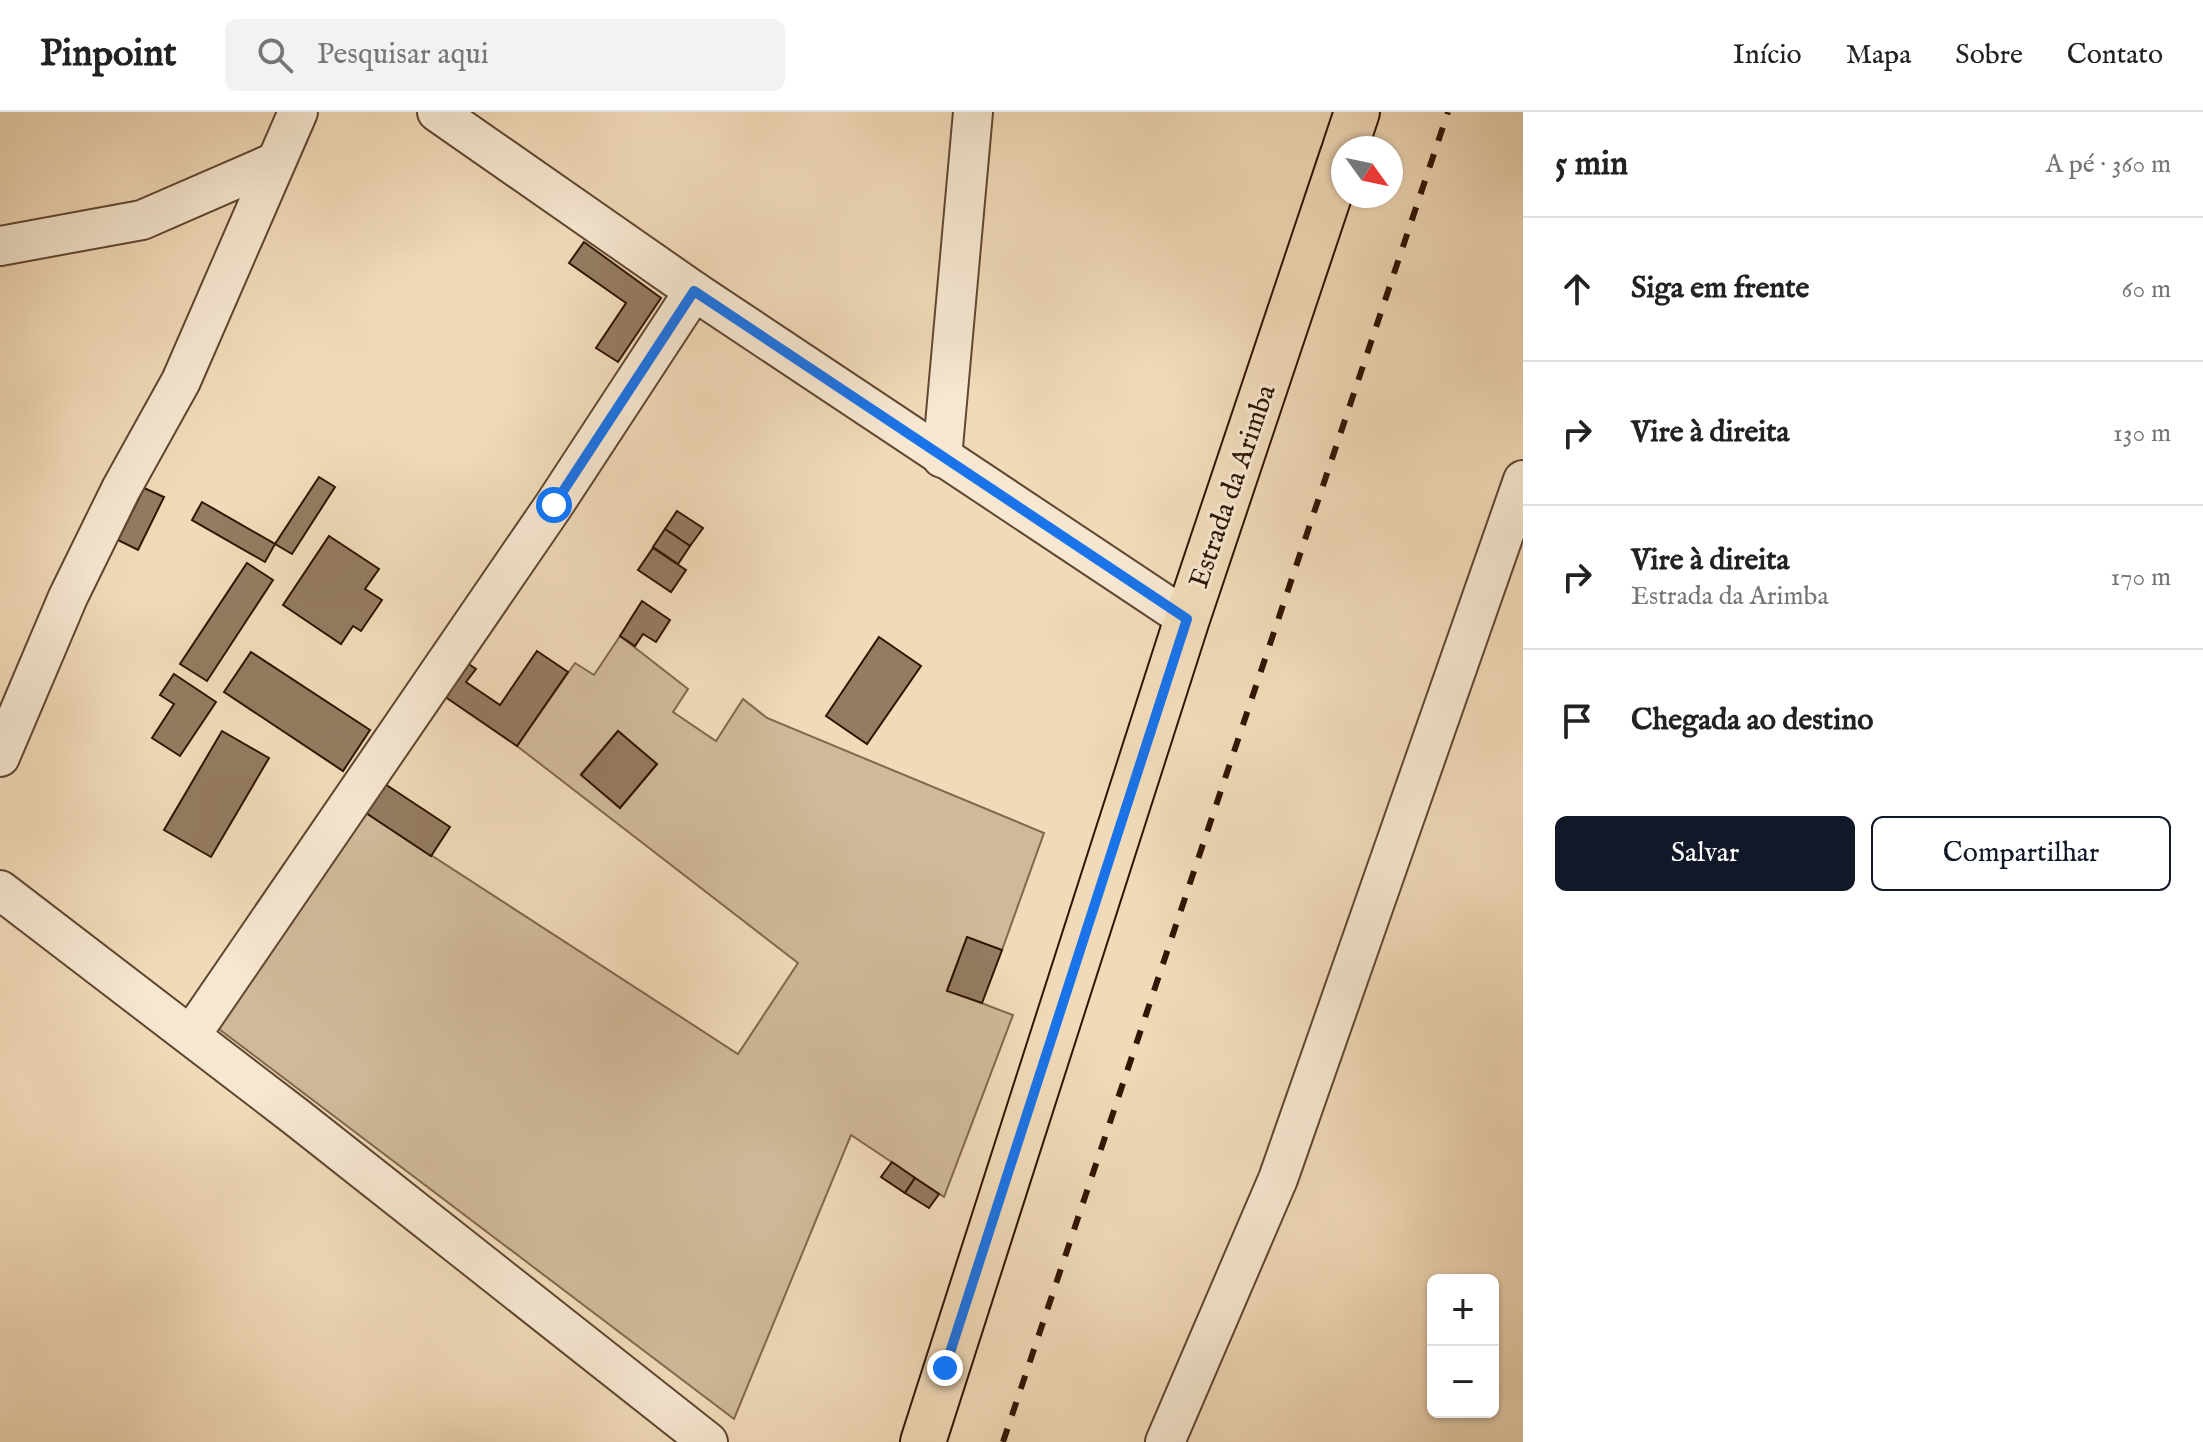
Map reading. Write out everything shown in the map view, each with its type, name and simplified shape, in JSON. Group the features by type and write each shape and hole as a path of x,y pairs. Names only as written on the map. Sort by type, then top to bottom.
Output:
{"main road":[{"name":"Estrada da Arimba","path":"1349,136 1357,112"},
{"name":"Estrada da Arimba","path":"945,1368 1187,619 1331,190"},
{"path":"901,1442 945,1368"},
{"path":"923,1442 945,1368"}],"street":[{"path":"0,757 68,597 121,489 181,381 273,163 298,112"},
{"path":"437,112 694,291 1187,619"},
{"path":"942,458 973,112"},
{"path":"0,246 142,220 273,163"},
{"path":"191,1035 554,505 694,291"},
{"path":"1165,1442 1278,1179 1523,480"},
{"path":"0,890 191,1035 708,1442"}],"shaded area":[{"path":"620,636 688,689 673,712 716,741 743,699 767,718 1044,833 1002,950 967,938 947,990 1013,1015 944,1197 851,1135 734,1419 215,1026 363,811 738,1054 798,963 517,746 575,663 594,675","holes":["618,731 657,764 620,808 581,774"]}],"building":[{"path":"584,242 661,298 618,362 596,348 626,303 569,263"},
{"path":"319,477 335,487 292,554 275,544"},
{"path":"144,488 164,497 138,550 118,540"},
{"path":"202,502 275,544 265,562 192,520"},
{"path":"677,511 703,528 690,546 665,529"},
{"path":"665,529 690,546 678,564 653,547"},
{"path":"329,536 379,569 365,589 382,600 361,631 353,626 341,644 283,605"},
{"path":"653,548 686,570 671,592 638,570"},
{"path":"247,563 273,580 207,681 180,664"},
{"path":"642,601 670,620 656,642 643,634 635,646 620,636"},
{"path":"879,637 921,666 867,744 826,716"},
{"path":"537,651 568,672 517,746 441,694 464,661 476,669 466,682 500,705"},
{"path":"251,652 370,730 343,771 224,692"},
{"path":"174,674 216,702 180,756 152,738 174,704 160,695"},
{"path":"222,731 269,758 211,857 164,830"},
{"path":"618,731 657,764 620,808 581,775"},
{"path":"382,782 450,827 431,856 363,811"},
{"path":"967,937 1002,950 982,1003 947,991"},
{"path":"892,1162 915,1178 905,1193 881,1177"},
{"path":"915,1178 939,1194 929,1208 905,1193"}],"railway":[{"path":"1003,1442 1448,112"}],"route":[{"path":"554,505 694,291 1187,619 945,1368"}]}
